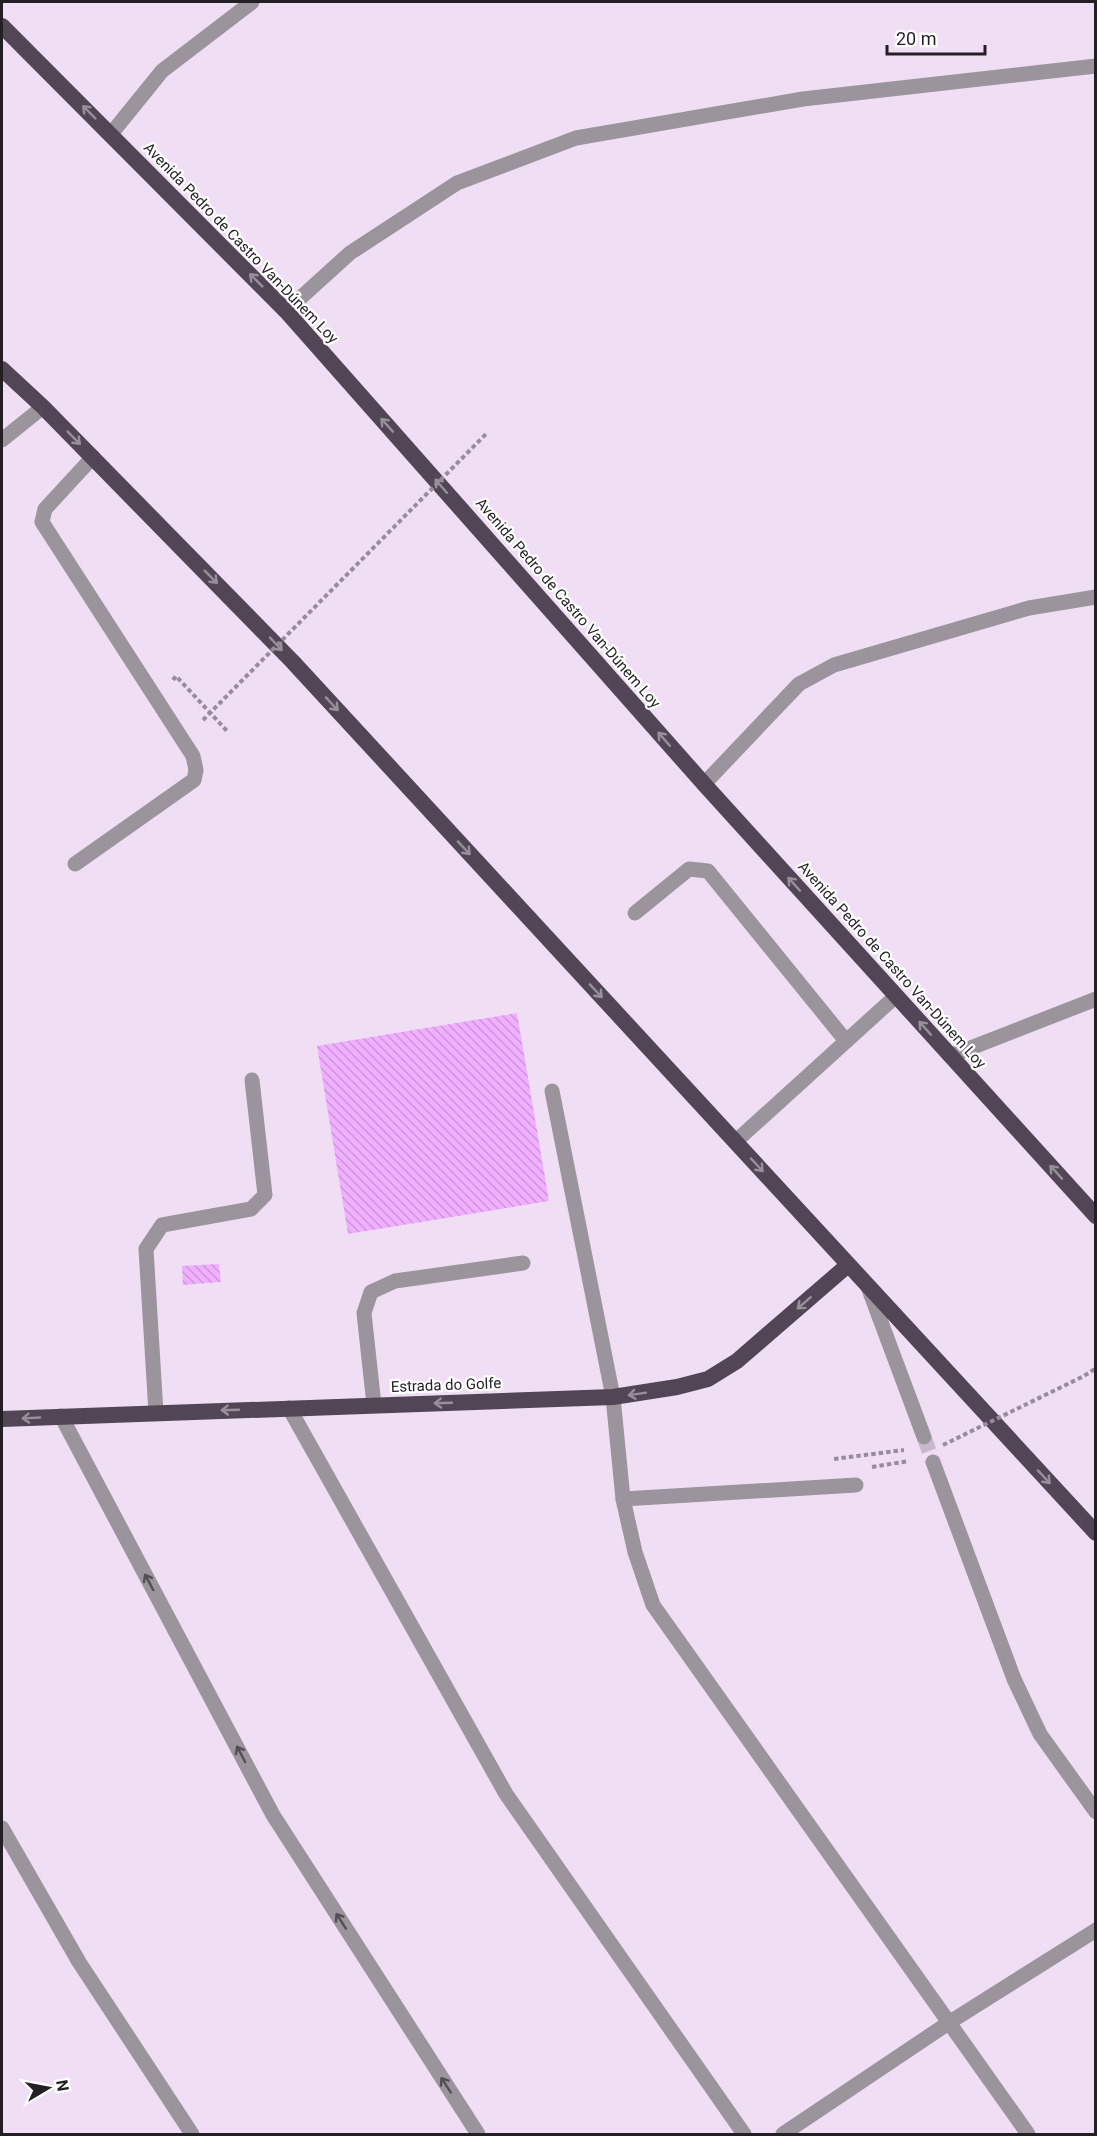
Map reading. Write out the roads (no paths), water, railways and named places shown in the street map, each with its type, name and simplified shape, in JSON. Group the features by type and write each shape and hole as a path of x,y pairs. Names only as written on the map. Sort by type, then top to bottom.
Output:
{"highway":[{"name":"Avenida Pedro de Castro Van-Dúnem Loy","path":"2,26 286,311 704,784 1095,1216"},
{"path":"2,369 93,457 272,640 1095,1533"},
{"name":"Estrada do Golfe","path":"2,1419 613,1397 677,1388 708,1379 736,1361 848,1265"}],"street":[{"path":"111,134 162,71 252,2"},
{"path":"286,311 350,253 457,183 576,138 803,99 1095,66"},
{"path":"2,440 43,407"},
{"path":"75,864 194,780 196,770 194,756 42,522 45,509 93,457"},
{"path":"704,784 799,684 834,665 1029,608 1095,597"},
{"path":"635,913 689,869 708,871 846,1041"},
{"path":"735,1142 896,996"},
{"path":"950,1056 1095,999"},
{"path":"156,1413 146,1249 162,1225 251,1209 265,1195 252,1080"},
{"path":"552,1091 613,1397 623,1499 635,1552 653,1605 1028,2134"},
{"path":"375,1405 364,1313 371,1292 395,1281 523,1263"},
{"path":"867,1285 928,1442"},
{"path":"289,1408 506,1794 744,2134"},
{"path":"61,1416 273,1815 478,2134"},
{"path":"933,1462 1014,1679 1040,1734 1095,1812"},
{"path":"623,1499 856,1485"},
{"path":"2,1828 78,1962 192,2134"},
{"path":"783,2134 950,2022 1095,1930"}],"tunnel":[{"path":"924,1437 933,1462"}]}
